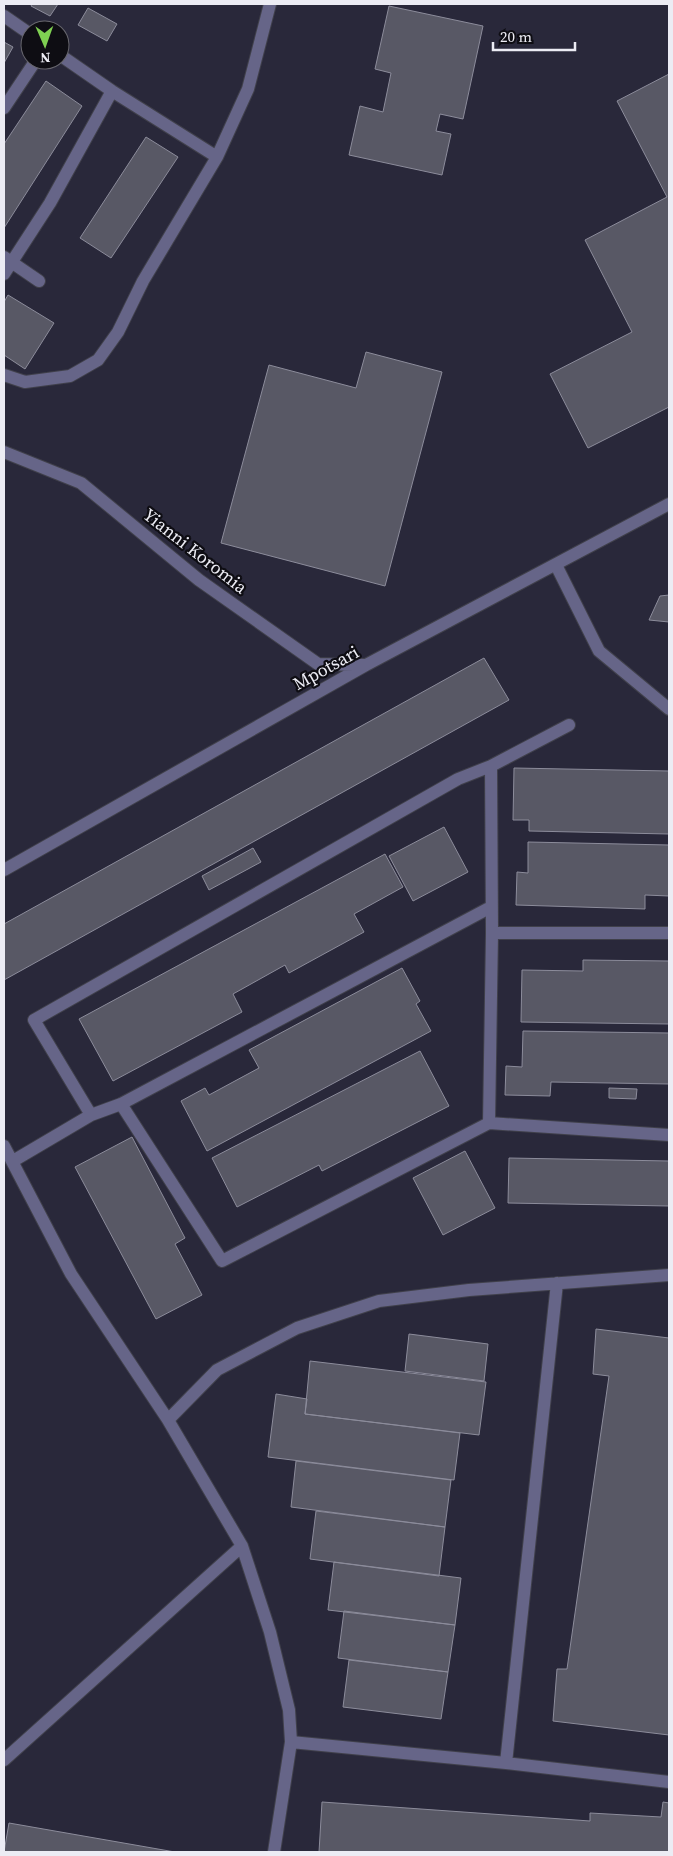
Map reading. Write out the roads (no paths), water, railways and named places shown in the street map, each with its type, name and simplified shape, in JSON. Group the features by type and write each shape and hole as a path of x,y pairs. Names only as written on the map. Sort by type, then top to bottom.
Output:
{"street":[{"path":"4,375 25,382 70,376 98,360 118,332 143,281 217,157 248,89 270,4"},
{"path":"4,16 20,27"},
{"path":"70,62 112,91 217,157"},
{"path":"4,108 29,70"},
{"path":"4,274 8,260 50,203 112,91"},
{"path":"8,260 40,281"},
{"name":"Yianni Koromia","path":"4,452 81,483 199,580 318,664 366,665"},
{"name":"Mpotsari","path":"4,870 366,665 669,504"},
{"path":"556,565 599,651 669,709"},
{"path":"91,1115 34,1020 458,779 491,766 569,725"},
{"path":"489,1123 492,933 491,766"},
{"path":"12,1161 91,1115 121,1104 491,907"},
{"path":"492,933 669,933"},
{"path":"121,1104 222,1261 489,1123 669,1135"},
{"path":"4,1146 71,1274 168,1420 242,1546 270,1632 289,1710 291,1742 274,1852"},
{"path":"168,1420 217,1370 297,1328 379,1301 469,1290 669,1275"},
{"path":"506,1763 557,1283"},
{"path":"4,1760 242,1546"},
{"path":"291,1742 506,1763 669,1782"}]}
